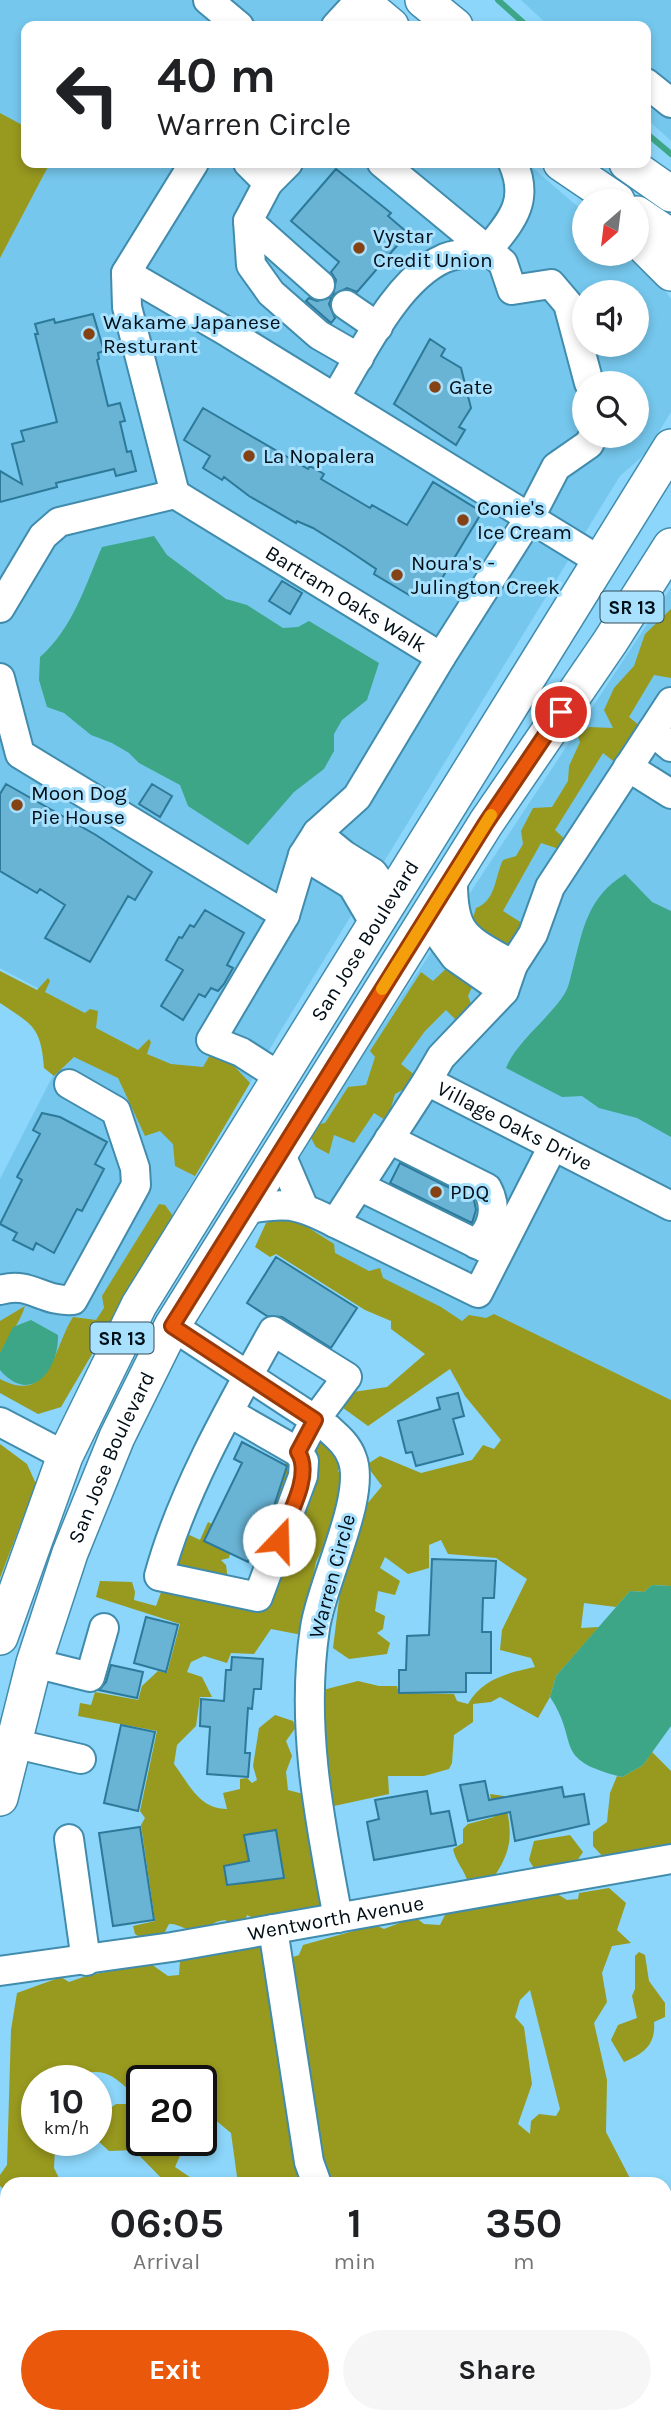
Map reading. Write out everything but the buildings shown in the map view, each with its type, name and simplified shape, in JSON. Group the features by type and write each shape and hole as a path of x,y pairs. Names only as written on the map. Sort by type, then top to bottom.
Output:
{"main road":[{"path":"360,0 385,21"},
{"path":"423,0 449,21"},
{"path":"634,168 671,194"},
{"path":"649,223 671,237"},
{"path":"649,251 671,273"},
{"name":"San Jose Boulevard","path":"0,1637 65,1456 139,1305 671,447"},
{"name":"San Jose Boulevard","path":"0,1798 34,1663 90,1499 117,1437 172,1326 279,1150 486,823 610,642 628,638 671,567"},
{"path":"427,919 426,886 445,839 463,780"},
{"path":"341,1053 362,991 390,931 394,910 383,911"},
{"path":"172,1326 161,1317 158,1304 189,1246 187,1225"},
{"path":"34,1663 24,1648 80,1480 78,1468 65,1456"}],"street":[{"path":"208,0 233,21"},
{"path":"341,21 360,0"},
{"path":"651,87 671,103"},
{"path":"0,608 43,536 59,522 175,494 127,307 126,273 191,168"},
{"path":"253,168 268,183"},
{"path":"283,168 268,183 248,221 251,265 271,293 319,335 359,358"},
{"path":"388,168 503,263 512,290 551,284 568,303 586,371"},
{"path":"335,398 379,327 416,277 446,257 488,250 516,215 520,194 514,168"},
{"path":"248,221 320,285"},
{"path":"126,273 600,561"},
{"path":"346,305 379,327"},
{"path":"441,657 530,517 556,467 582,448"},
{"name":"Bartram Oaks Walk","path":"175,494 441,657 357,797 310,844"},
{"path":"0,678 20,754 285,915"},
{"name":"Village Oaks Drive","path":"671,702 662,739 628,767 550,887 533,934 513,965 504,991 441,1057 427,1082 671,1206"},
{"path":"628,767 671,794"},
{"path":"280,1077 242,1052 211,1040 285,915 310,844 344,855 373,873 383,911"},
{"path":"453,878 456,923 468,937 513,965"},
{"path":"427,919 455,957 504,991"},
{"path":"335,1223 427,1082"},
{"path":"0,1290 26,1288 55,1301 73,1300 136,1185 135,1168 116,1111 69,1084"},
{"path":"243,1210 272,1205 303,1206 478,1293 487,1249 487,1234 492,1219 493,1199 487,1188 389,1139"},
{"path":"487,1249 553,1146"},
{"path":"279,1150 303,1206"},
{"path":"359,1186 487,1249"},
{"name":"Warren Circle","path":"172,1326 315,1420 343,1441 353,1458 355,1472 349,1512 326,1581 315,1627 308,1698 311,1759 338,1918"},
{"path":"230,1413 298,1452 304,1461 303,1476 258,1597 159,1576 172,1530 248,1376 273,1331 347,1377 315,1420 298,1452"},
{"path":"0,1422 65,1456"},
{"path":"34,1663 90,1677 104,1628"},
{"path":"12,1743 81,1759"},
{"path":"69,1839 86,1961"},
{"name":"Wentworth Avenue","path":"0,1971 86,1961 671,1859"},
{"path":"273,1929 309,2162 314,2177"}],"shaded area":[{"path":"0,0 337,0 361,21 21,21 21,161 0,150"},
{"path":"521,0 671,0 671,141 651,123 651,21 544,21"},
{"path":"0,113 21,124 21,168 47,168 0,258"},
{"path":"35,168 533,168 572,202 572,266 648,266 671,299 671,412 649,448 649,371 572,371 572,448 649,448 620,476 607,497 278,1035 61,1407 38,1414 0,1393 0,1179 85,1013 0,968 0,258 45,173"},
{"path":"154,536 167,555 226,599 247,605 283,628 298,627 309,621 379,663 367,700 342,720 334,734 334,751 324,769 294,792 248,845 188,806 180,785 139,763 112,743 91,735 64,713 47,707 39,680 40,657 70,620 102,547"},
{"path":"671,588 671,1400 502,1318 476,1335 266,1223 269,1198"},
{"path":"671,609 671,678 654,675 629,717 640,726 617,764 603,753 555,830 570,844 562,850 541,843 503,911 522,923 513,943 498,947 470,928 476,908 488,900 503,860 516,856 523,844 521,831 533,808 552,807 568,781 569,766 580,742 578,737 589,727 613,728 604,710 614,688 634,666 645,634"},
{"path":"625,874 652,902 671,911 671,1137 637,1118 599,1108 582,1096 562,1097 506,1068 517,1049 565,993 584,927 595,903"},
{"path":"450,965 473,985 468,996 472,1006 458,1022 446,1010 425,1031 401,1064 416,1076 410,1086 395,1094 387,1121 374,1113 354,1143 334,1135 329,1154 316,1147 311,1138 319,1124 325,1123 348,1087 366,1085 375,1057 370,1051 421,972 433,981"},
{"path":"0,971 37,990 48,978 50,981 45,992 85,1013 90,1009 98,1011 96,1028 138,1050 149,1039 151,1042 147,1054 171,1064 203,1067 210,1055 233,1065 250,1083 195,1176 175,1166 173,1144 160,1131 145,1136 118,1078 74,1057 54,1076 44,1068 41,1044 33,1028 0,1003"},
{"path":"159,1204 165,1205 173,1216 61,1407 38,1414 0,1393 0,1379 17,1385 30,1385 40,1379 55,1356 73,1317 96,1320 104,1308 102,1296"},
{"path":"290,1216 334,1244 335,1253 369,1271 380,1268 383,1278 441,1307 462,1321 469,1315 486,1318 494,1314 671,1400 671,1586 652,1585 644,1592 630,1591 616,1607 584,1603 581,1628 599,1627 556,1676 550,1697 538,1718 500,1697 491,1702 473,1704 473,1722 454,1735 449,1769 424,1776 388,1776 389,1794 334,1806 319,1691 358,1681 379,1686 397,1686 399,1693 454,1694 457,1701 468,1704 480,1689 496,1678 535,1667 531,1658 500,1650 502,1630 527,1579 496,1558 448,1554 441,1540 429,1545 429,1568 408,1574 385,1557 380,1568 400,1581 395,1595 378,1591 375,1611 385,1616 383,1629 377,1633 390,1643 387,1654 349,1659 333,1648 341,1584 362,1510 382,1486 366,1465 380,1456 421,1473 472,1460 483,1445 494,1449 501,1440 465,1396 450,1369 368,1426 339,1405 353,1392 387,1387 425,1354 391,1329 391,1321 365,1310 276,1254 270,1257 255,1247 266,1223"},
{"path":"25,1306 17,1324 0,1353 0,1321"},
{"path":"31,1320 58,1335 57,1348 54,1360 41,1379 22,1385 0,1370 0,1353 13,1327"},
{"path":"321,1435 342,1463 338,1471 346,1481 345,1501 316,1562 302,1635 271,1629 254,1654 231,1653 227,1663 204,1656 191,1662 187,1672 202,1677 212,1697 200,1697 196,1726 177,1745 174,1764 202,1800 217,1808 227,1809 223,1793 240,1789 240,1779 247,1778 252,1783 257,1780 253,1766 259,1728 275,1715 293,1721 296,1727 286,1741 292,1756 286,1772 288,1790 307,1795 327,1904 300,1917 266,1920 247,1915 245,1922 231,1924 225,1920 198,1931 169,1924 161,1939 147,1942 135,1934 133,1926 155,1921 141,1825 145,1818 140,1811 157,1731 78,1716 80,1703 91,1705 95,1692 138,1700 142,1686 158,1671 167,1673 180,1624 96,1597 100,1581 132,1582 134,1600 156,1606 183,1532 200,1540 208,1522 234,1536 229,1558 221,1560 226,1565 228,1580 250,1591 257,1560 244,1555 265,1527 265,1507 288,1458"},
{"path":"0,1444 27,1464 36,1484 0,1578"},
{"path":"652,1585 671,1586 671,1726 643,1765 622,1777 600,1770 576,1756 550,1697 556,1676 630,1591 644,1592"},
{"path":"652,1752 671,1771 671,1846 604,1858 593,1846 593,1832 607,1822 610,1793 617,1776 622,1777 643,1765"},
{"path":"490,1794 504,1796 510,1829 508,1847 494,1877 468,1883 453,1849 463,1843 463,1829 468,1824 494,1817"},
{"path":"570,1835 583,1852 573,1867 535,1870 529,1860 534,1841"},
{"path":"609,1888 626,1903 617,1930 631,1943 612,1946 602,1973 607,2002 594,2023 607,2080 606,2132 629,2177 237,2177 231,2133 217,2121 217,2065 126,2065 126,2088 112,2077 112,2065 21,2065 21,2156 55,2156 54,2168 58,2177 0,2177 7,2165 11,2030 17,1993 61,1977 69,1982 89,1975 151,1964 168,1976 179,1975 180,1960 258,1944 281,1961 299,1955 303,1945 375,1925 384,1929 415,1917 424,1924 440,1925 448,1909 549,1889 567,1900 578,1899 579,1893","holes":["530,1990 560,2109 556,2116 539,2114 531,2121 530,2134 518,2124 532,2084 524,2027 515,2017 520,2000"]},
{"path":"639,1952 645,1955 649,1981 665,2003 665,2017 654,2022 653,2037 647,2048 624,2062 611,2040 618,2025 637,2018 632,1996 635,1989 635,1956"},
{"path":"126,2104 126,2150 112,2151 112,2107"},
{"path":"140,2156 180,2156 175,2167 190,2177 160,2177"}],"waterway":[{"path":"498,0 521,21"},
{"path":"651,137 671,154"}],"slow traffic":[{"path":"382,989 491,815"}],"place":[{"name":"Vystar Credit Union","path":"359,248"},
{"name":"Wakame Japanese Resturant","path":"89,334"},
{"name":"Gate","path":"435,387"},
{"name":"La Nopalera","path":"249,456"},
{"name":"Conie's Ice Cream","path":"463,520"},
{"name":"Noura's - Julington Creek","path":"397,575"},
{"name":"Moon Dog Pie House","path":"17,805"},
{"name":"PDQ","path":"436,1192"}],"route":[{"path":"279,1540 303,1476 304,1461 298,1452 315,1420 172,1326 279,1150 486,823 561,712"}]}
